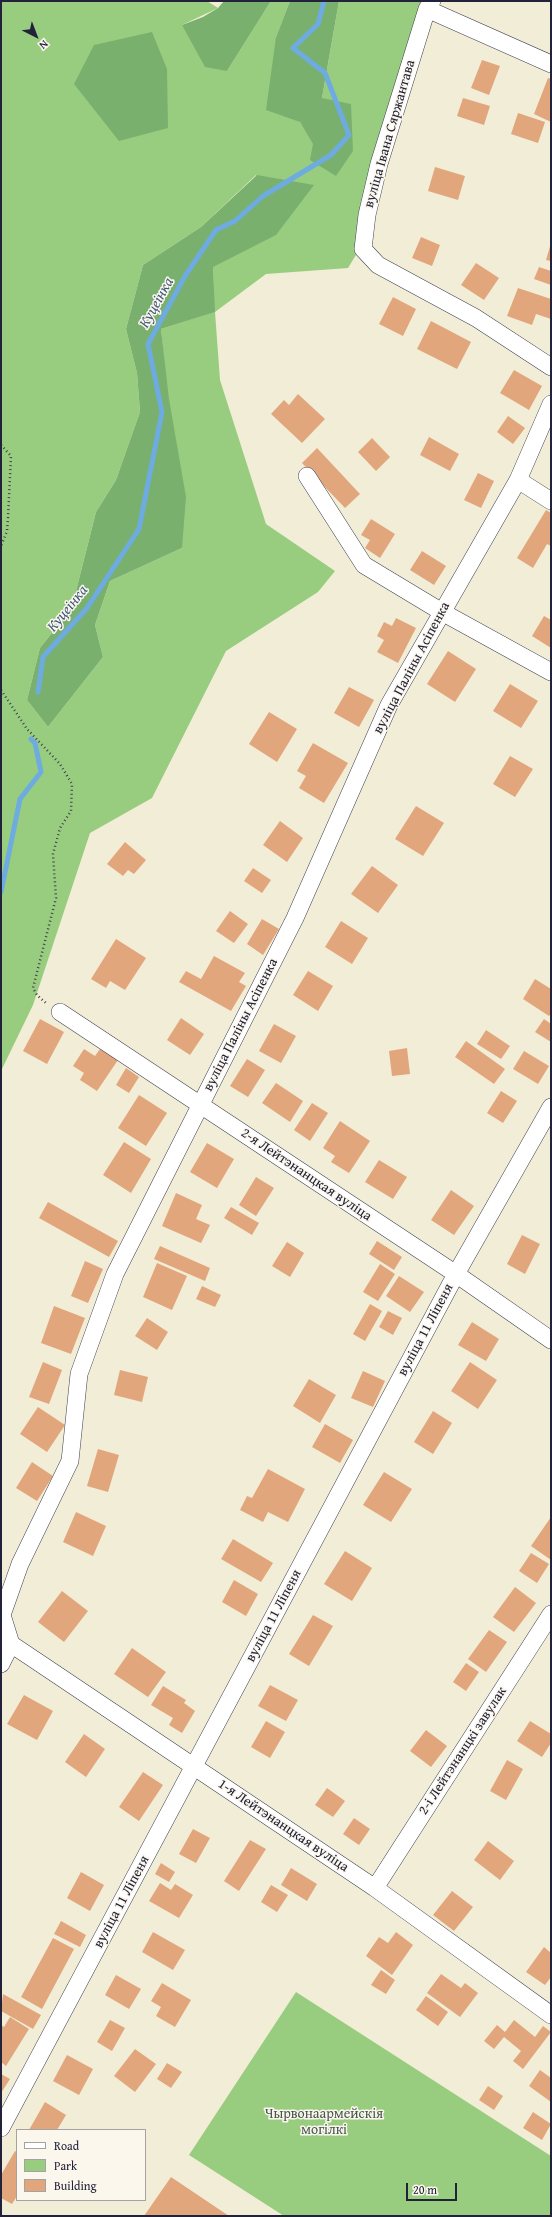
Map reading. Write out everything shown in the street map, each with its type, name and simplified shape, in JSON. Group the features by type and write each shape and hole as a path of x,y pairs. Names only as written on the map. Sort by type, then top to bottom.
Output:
{"street":[{"path":"430,5 551,64"},
{"name":"вуліца Івана Сяржантава","path":"430,5 379,164 367,215 363,249 378,265 476,318 551,367"},
{"name":"вуліца Паліны Асіпенка","path":"11,1644 2,1615 20,1564 70,1462 79,1374 115,1274 295,918 389,705 518,480 551,404"},
{"path":"307,476 364,565 442,612 551,672"},
{"path":"518,480 551,501"},
{"name":"2-я Лейтэнанцкая вуліца","path":"60,1012 456,1274 551,1340"},
{"name":"вуліца 11 Ліпеня","path":"1,2128 456,1274 551,1107"},
{"name":"2-і Лейтэнанцкі завулак","path":"375,1888 551,1614"},
{"path":"1,1664 11,1644"},
{"name":"1-я Лейтэнанцкая вуліца","path":"11,1644 375,1888 551,2015"}],"path":[{"path":"1,445 11,456 7,531 1,546"},
{"path":"1,690 27,729 60,764 72,784 71,811 60,828 53,854 56,898 33,988 37,995 53,1009 60,1012"}],"green space":[{"path":"1,1 207,1 218,8 182,25 227,71 271,1 290,1 276,37 300,122 336,176 322,98 339,1 424,1 365,240 348,268 266,274 215,312 220,380 266,524 335,571 318,592 226,651 152,798 90,833 33,1005 1,1071","holes":["256,175 276,234 213,266 214,312 161,329 182,548 110,581 95,625 103,657 48,727 27,700 40,648 63,619 74,599 96,512 116,480 140,412 137,373 126,329 143,265 201,227"]},
{"path":"224,1 271,1 227,71 205,67 182,25 203,17 218,8"},
{"path":"290,1 339,1 322,98 351,104 353,151 336,176 310,160 313,144 300,122 266,110 276,37"},
{"path":"152,32 167,69 168,128 119,141 74,84 94,45"},
{"path":"257,175 314,185 276,235 213,267 215,312 161,329 169,399 186,497 182,548 110,581 95,625 103,657 48,727 27,700 40,648 63,619 74,599 96,512 116,480 140,412 137,373 126,329 143,265 201,227"},
{"name":"Чырвонаармейскія могілкі","path":"296,1992 551,2156 551,2216 284,2216 189,2155"}],"building":[{"path":"482,60 500,66 489,95 471,88"},
{"path":"548,78 551,79 551,122 534,114"},
{"path":"463,98 490,106 484,125 457,116"},
{"path":"518,113 545,122 538,143 511,134"},
{"path":"435,167 465,176 458,200 428,191"},
{"path":"421,237 440,245 432,266 412,258"},
{"path":"551,243 551,261 546,260"},
{"path":"476,263 499,278 484,300 461,285"},
{"path":"539,267 551,271 551,285 534,279"},
{"path":"518,288 551,299 551,319 536,314 532,325 507,316"},
{"path":"393,297 416,309 403,336 379,324"},
{"path":"431,321 471,342 457,369 417,349"},
{"path":"514,370 542,386 529,410 500,393"},
{"path":"298,394 325,419 302,443 271,414 284,400 289,405"},
{"path":"508,416 525,428 513,444 497,432"},
{"path":"429,437 459,454 450,471 420,455"},
{"path":"372,438 390,457 376,471 358,452"},
{"path":"317,448 360,494 345,508 302,463"},
{"path":"478,473 494,481 481,508 464,500"},
{"path":"546,510 551,513 551,546 547,544 533,568 517,558"},
{"path":"371,519 395,534 380,558 365,548 370,540 361,535"},
{"path":"422,551 446,566 434,585 410,570"},
{"path":"544,616 551,620 551,648 532,636"},
{"path":"396,618 416,628 398,663 377,652 384,640 377,636 384,622 392,626"},
{"path":"448,651 476,669 455,702 427,684"},
{"path":"510,684 538,701 521,728 493,711"},
{"path":"349,687 374,700 359,727 334,713"},
{"path":"269,712 297,729 277,762 249,744"},
{"path":"313,743 348,763 324,803 299,788 306,776 297,771"},
{"path":"510,756 533,769 515,797 493,784"},
{"path":"416,806 444,823 423,856 395,839"},
{"path":"280,821 303,838 287,862 263,845"},
{"path":"125,842 146,860 134,874 128,870 123,876 107,864"},
{"path":"372,866 398,885 378,913 351,894"},
{"path":"253,868 271,880 262,893 244,881"},
{"path":"230,911 248,924 234,943 216,931"},
{"path":"262,919 279,929 263,955 247,944"},
{"path":"341,921 368,938 352,964 325,947"},
{"path":"116,939 146,958 125,990 110,981 106,988 91,979"},
{"path":"214,956 245,973 239,982 246,986 231,1011 179,982 186,971 201,979"},
{"path":"308,971 333,986 318,1011 293,995"},
{"path":"535,979 551,989 551,1013 549,1016 523,999"},
{"path":"181,1018 204,1034 190,1055 167,1040"},
{"path":"40,1019 64,1032 47,1064 23,1051"},
{"path":"544,1019 551,1024 551,1042 535,1032"},
{"path":"274,1024 296,1036 281,1063 259,1051"},
{"path":"486,1030 510,1046 501,1059 477,1044"},
{"path":"466,1041 505,1069 494,1084 455,1057"},
{"path":"407,1048 410,1074 392,1076 389,1051"},
{"path":"84,1049 95,1056 100,1049 118,1060 97,1091 80,1080 84,1073 73,1066"},
{"path":"524,1051 549,1066 538,1084 513,1069"},
{"path":"247,1059 265,1070 248,1097 230,1086"},
{"path":"126,1068 139,1077 129,1093 116,1085"},
{"path":"276,1083 303,1101 290,1122 262,1103"},
{"path":"501,1091 517,1101 503,1123 487,1113"},
{"path":"139,1095 167,1113 146,1146 118,1128"},
{"path":"312,1103 328,1113 310,1141 294,1130"},
{"path":"340,1121 370,1141 349,1173 331,1162 335,1156 323,1148"},
{"path":"124,1142 151,1159 131,1193 103,1175"},
{"path":"207,1143 234,1159 217,1188 190,1172"},
{"path":"379,1160 407,1177 393,1199 365,1182"},
{"path":"256,1177 274,1188 256,1216 239,1205"},
{"path":"451,1190 474,1206 454,1235 431,1220"},
{"path":"176,1193 202,1205 196,1219 210,1225 201,1243 162,1226"},
{"path":"48,1202 118,1241 109,1257 39,1218"},
{"path":"231,1207 259,1223 252,1235 224,1218"},
{"path":"522,1235 540,1244 525,1274 507,1264"},
{"path":"377,1241 402,1257 394,1270 369,1254"},
{"path":"287,1242 304,1253 290,1277 272,1266"},
{"path":"160,1246 210,1268 205,1281 154,1259"},
{"path":"85,1261 103,1269 88,1303 71,1296"},
{"path":"157,1263 187,1276 172,1310 143,1297"},
{"path":"380,1264 395,1274 378,1301 363,1292"},
{"path":"399,1276 424,1292 410,1312 386,1296"},
{"path":"202,1286 221,1295 215,1307 196,1299"},
{"path":"370,1304 382,1311 365,1341 353,1334"},
{"path":"54,1306 85,1318 71,1354 41,1343"},
{"path":"388,1311 402,1318 393,1335 379,1327"},
{"path":"147,1318 168,1332 157,1350 135,1336"},
{"path":"472,1322 499,1339 486,1361 458,1345"},
{"path":"43,1362 62,1370 49,1404 29,1397"},
{"path":"470,1362 497,1380 478,1409 451,1391"},
{"path":"120,1370 148,1377 142,1402 114,1395"},
{"path":"363,1371 385,1381 373,1407 351,1398"},
{"path":"309,1379 336,1395 320,1423 293,1406"},
{"path":"38,1407 65,1425 47,1452 20,1434"},
{"path":"433,1411 452,1423 433,1454 414,1442"},
{"path":"325,1424 353,1440 340,1463 312,1447"},
{"path":"98,1449 119,1455 108,1492 87,1486"},
{"path":"32,1462 53,1476 37,1501 16,1488"},
{"path":"268,1469 305,1489 288,1522 268,1512 263,1522 240,1510 247,1496 252,1498"},
{"path":"384,1472 412,1489 391,1522 363,1505"},
{"path":"76,1512 106,1526 93,1556 63,1542"},
{"path":"551,1517 551,1560 531,1546"},
{"path":"233,1539 273,1563 261,1582 221,1559"},
{"path":"345,1551 372,1568 352,1601 324,1584"},
{"path":"531,1553 549,1564 537,1583 519,1571"},
{"path":"234,1580 258,1594 246,1616 222,1602"},
{"path":"515,1587 536,1603 514,1632 493,1617"},
{"path":"62,1591 88,1611 64,1642 38,1622"},
{"path":"313,1615 333,1626 309,1666 289,1654"},
{"path":"489,1630 507,1642 486,1672 468,1659"},
{"path":"132,1648 166,1672 148,1697 114,1674"},
{"path":"466,1663 479,1672 466,1691 453,1682"},
{"path":"270,1685 298,1700 286,1721 258,1706"},
{"path":"163,1686 186,1700 184,1703 195,1711 182,1733 169,1725 173,1718 151,1705"},
{"path":"24,1695 53,1711 37,1740 7,1724"},
{"path":"266,1721 285,1732 270,1758 251,1747"},
{"path":"530,1721 551,1734 551,1743 542,1757 517,1741"},
{"path":"426,1730 447,1746 431,1767 410,1751"},
{"path":"84,1734 105,1749 86,1777 65,1762"},
{"path":"507,1760 523,1769 506,1800 490,1791"},
{"path":"143,1772 163,1785 139,1821 119,1807"},
{"path":"327,1788 345,1801 333,1817 315,1805"},
{"path":"354,1818 370,1829 359,1845 343,1834"},
{"path":"193,1829 210,1838 196,1863 179,1854"},
{"path":"250,1840 266,1849 239,1891 224,1881"},
{"path":"488,1841 514,1861 500,1880 474,1860"},
{"path":"161,1863 175,1872 169,1882 155,1874"},
{"path":"291,1868 317,1884 307,1901 281,1885"},
{"path":"81,1872 104,1885 90,1911 67,1898"},
{"path":"160,1883 171,1890 175,1884 193,1895 179,1918 149,1901"},
{"path":"271,1885 288,1895 277,1912 261,1902"},
{"path":"452,1891 473,1907 454,1931 433,1915"},
{"path":"61,1921 86,1935 80,1947 54,1934"},
{"path":"153,1932 185,1950 173,1970 142,1952"},
{"path":"396,1932 413,1945 392,1975 366,1956 379,1937 388,1943"},
{"path":"53,1938 74,1949 42,2009 21,1997"},
{"path":"544,1947 551,1953 551,1977 545,1985 526,1972"},
{"path":"381,1970 395,1980 386,1994 371,1985"},
{"path":"441,1974 461,1988 465,1983 478,1993 460,2017 427,1993"},
{"path":"116,1975 141,1989 129,2009 105,1995"},
{"path":"162,1983 191,2000 175,2027 156,2016 161,2007 151,2001"},
{"path":"3,1994 41,2015 33,2029 1,2011"},
{"path":"426,1996 448,2012 438,2026 416,2010"},
{"path":"10,2017 29,2029 6,2066 1,2062 1,2025 4,2027"},
{"path":"110,2020 125,2028 112,2051 97,2042"},
{"path":"514,2020 535,2037 543,2026 551,2032 523,2069 513,2061 521,2051 504,2037 494,2049 484,2041 497,2025 505,2032"},
{"path":"135,2049 156,2064 135,2092 114,2076"},
{"path":"67,2055 93,2069 79,2095 53,2081"},
{"path":"167,2063 182,2072 171,2088 157,2079"},
{"path":"540,2070 551,2078 551,2102 529,2086"},
{"path":"1,2074 10,2079 1,2093"},
{"path":"488,2086 503,2096 494,2110 479,2100"},
{"path":"45,2102 66,2115 58,2129 30,2129"},
{"path":"533,2112 551,2124 542,2140 523,2128"},
{"path":"16,2152 16,2198 12,2204 1,2198 1,2175"},
{"path":"171,2177 229,2216 144,2216"}],"waterway":[{"name":"Куцеінка","path":"38,692 43,657 87,608 139,529 162,412 148,344 185,276 216,230 235,221 263,196 331,155 349,135 325,73 293,48 318,24 324,1"},
{"name":"Куцеінка","path":"1,892 20,799 41,772 35,743 31,739"}]}
